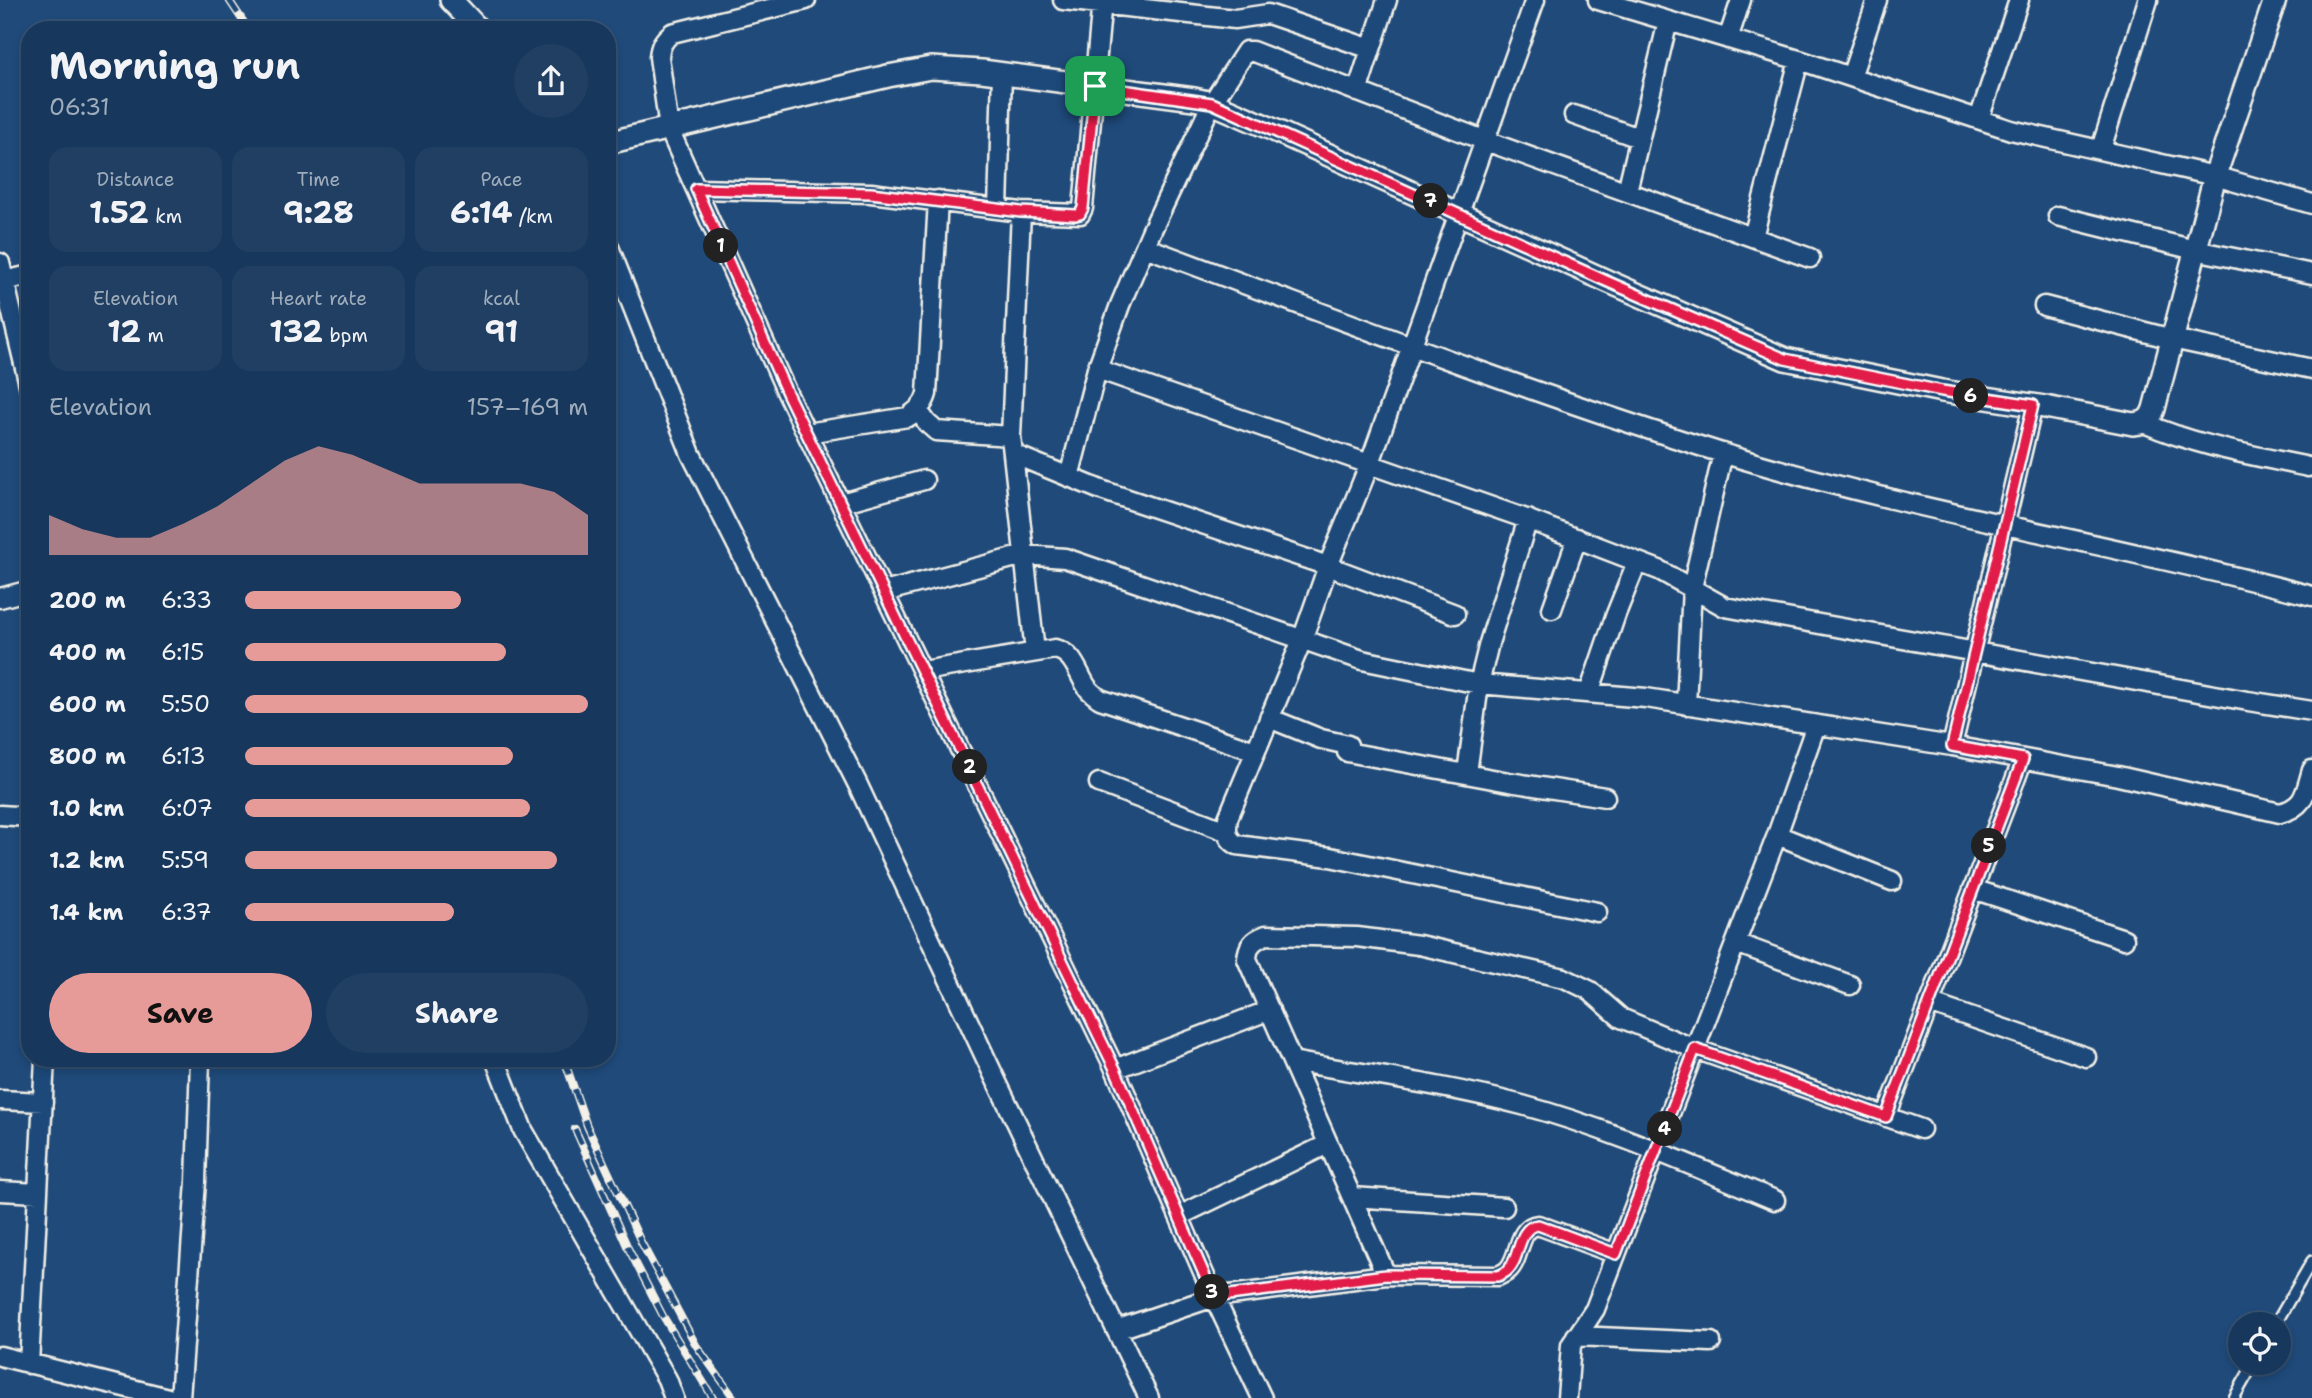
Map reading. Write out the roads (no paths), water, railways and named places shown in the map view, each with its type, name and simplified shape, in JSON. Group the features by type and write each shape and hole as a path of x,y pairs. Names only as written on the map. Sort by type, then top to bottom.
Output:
{"street":[{"path":"451,0 471,21"},
{"path":"806,0 671,33 664,39 659,57 669,129 807,433 1115,1069 1214,1297 1262,1398"},
{"path":"1063,0 1235,19 1268,13 1371,50"},
{"path":"1357,92 1387,0"},
{"path":"1535,0 1370,463 1328,566 1302,640 1228,818 1226,831 1229,840 1237,845 1329,857 1597,912"},
{"path":"1728,39 1741,0"},
{"path":"1851,77 1877,0"},
{"path":"1979,119 2019,0"},
{"path":"2101,149 2148,0"},
{"path":"2144,423 2151,417 2154,409 2215,176 2275,0"},
{"path":"1603,1 1799,60 2011,130 2215,176 2312,204"},
{"path":"696,189 871,193 1021,212 1076,215 1082,212 1102,3"},
{"path":"1627,191 1668,21"},
{"path":"1069,477 1097,369 1120,305 1212,103 1246,51 1810,258"},
{"path":"1753,237 1799,60"},
{"path":"616,141 931,68 1002,74 1212,103 1785,359 1942,391 2133,424 2144,423 2200,444 2308,467"},
{"path":"998,209 1002,74"},
{"path":"1574,115 1639,138"},
{"path":"807,433 908,417 925,401 938,200"},
{"path":"1021,212 1012,436 1035,652"},
{"path":"2058,216 2195,250 2312,274"},
{"path":"1145,247 1411,346 1723,453 2005,526 2163,559 2312,596"},
{"path":"0,263 21,352"},
{"path":"616,265 691,454 858,785 1149,1398"},
{"path":"4,281 21,277"},
{"path":"2044,306 2172,340 2312,369"},
{"path":"1097,369 1528,519 1659,570 1725,607 1975,653 2312,710"},
{"path":"1952,746 2033,405"},
{"path":"918,410 936,430 1012,436"},
{"path":"1686,705 1692,588 1723,453"},
{"path":"1013,454 1101,490 1328,566 1455,614"},
{"path":"841,503 924,481"},
{"path":"1467,773 1479,684 1497,612 1528,519"},
{"path":"1552,609 1577,538"},
{"path":"884,592 1024,555 1065,558 1362,660 1479,684 1686,705 1952,746 2118,776 2280,813 2292,810 2301,803 2312,770"},
{"path":"1589,694 1637,562"},
{"path":"0,598 21,592"},
{"path":"923,671 1055,649 1069,655 1088,690 1100,699 1255,751"},
{"path":"1269,718 1348,748 1467,773 1605,797"},
{"path":"1567,1398 1568,1355 1576,1336 1595,1309 1777,835 1816,725"},
{"path":"1886,1117 2023,759"},
{"path":"1100,783 1226,831"},
{"path":"0,814 21,816"},
{"path":"1777,835 1892,881"},
{"path":"1973,889 2124,939"},
{"path":"1386,1275 1247,959 1248,948 1255,939 1266,935 1357,937 1419,944 1564,978 1589,990 1621,1018 1695,1049 1921,1129"},
{"path":"1736,943 1850,985"},
{"path":"1929,1003 2086,1057"},
{"path":"1115,1069 1270,1010"},
{"path":"1292,1062 1441,1087 1522,1105 1656,1152 1775,1200"},
{"path":"29,1364 45,1067"},
{"path":"180,1398 196,1182 200,1067"},
{"path":"498,1067 523,1130 667,1379 674,1398"},
{"path":"0,1100 43,1102"},
{"path":"1179,1216 1328,1143"},
{"path":"0,1191 38,1193"},
{"path":"1352,1197 1504,1207"},
{"path":"1116,1330 1214,1297 1386,1275 1498,1276 1507,1271 1527,1229 1532,1225 1616,1254"},
{"path":"1576,1336 1711,1342"},
{"path":"0,1356 168,1398"}],"lane":[{"path":"2283,1312 2312,1261"},
{"path":"2234,1398 2246,1375"}],"railway":[{"path":"229,0 243,21"},
{"path":"567,1067 587,1126 641,1242 696,1345 734,1398"},
{"path":"575,1129 628,1248 663,1316 713,1398"}]}
